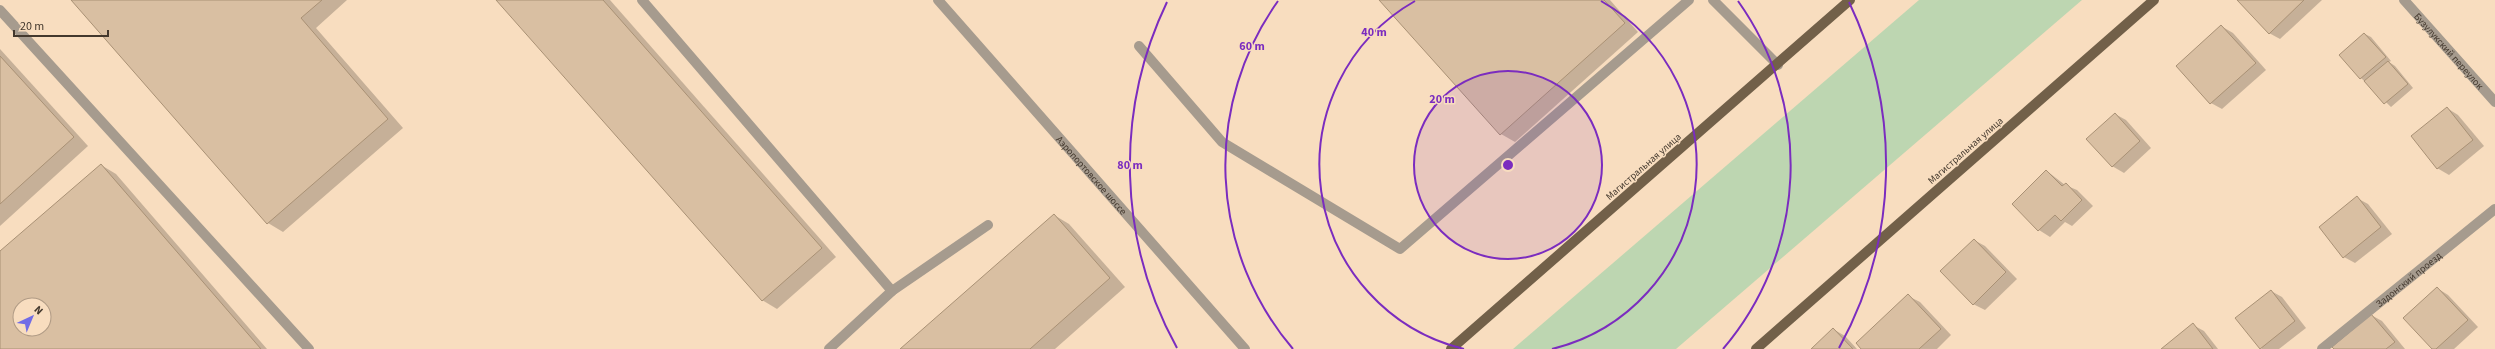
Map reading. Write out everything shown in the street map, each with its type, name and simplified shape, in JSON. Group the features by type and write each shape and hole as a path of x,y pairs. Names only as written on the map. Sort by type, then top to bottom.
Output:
{"main road":[{"name":"Магистральная улица","path":"1451,349 1778,65 1850,0"},
{"name":"Магистральная улица","path":"1756,349 2154,0"}],"street":[{"path":"642,0 892,291"},
{"name":"Аэропортовское шоссе","path":"938,0 1245,349"},
{"path":"1139,46 1222,142 1400,249 1689,0"},
{"path":"1713,0 1778,65"},
{"name":"Бузулукский переулок","path":"2404,0 2495,102"},
{"path":"0,10 309,349"},
{"name":"Задонский проезд","path":"2322,349 2495,210"},
{"path":"829,349 892,291 988,225"}],"green space":[{"path":"1919,0 2082,0 1676,349 1513,349"}],"building":[{"path":"71,0 322,0 301,18 388,119 267,224"},
{"path":"496,0 603,0 822,248 762,301"},
{"path":"1379,0 1604,0 1625,23 1500,135"},
{"path":"2237,0 2304,0 2269,34"},
{"path":"2221,25 2256,63 2210,104 2176,66"},
{"path":"2364,33 2386,57 2360,79 2339,55"},
{"path":"0,56 74,137 0,204"},
{"path":"2388,61 2408,84 2384,104 2364,81"},
{"path":"2447,107 2473,140 2437,169 2411,136"},
{"path":"2115,113 2140,141 2112,167 2086,139"},
{"path":"101,164 261,349 0,349 0,251"},
{"path":"2046,170 2062,186 2066,183 2082,200 2061,221 2055,215 2038,231 2012,204"},
{"path":"2357,196 2381,227 2343,258 2319,227"},
{"path":"1054,214 1110,278 1030,349 900,349"},
{"path":"1974,239 2006,272 1973,305 1940,271"},
{"path":"2437,287 2468,320 2436,349 2432,349 2403,318"},
{"path":"2271,290 2295,321 2260,349 2235,318"},
{"path":"1908,294 1941,329 1919,349 1861,349 1856,343"},
{"path":"2371,314 2395,342 2386,349 2334,349 2332,347"},
{"path":"2193,323 2213,349 2161,349"},
{"path":"1833,328 1853,349 1811,349"}]}
